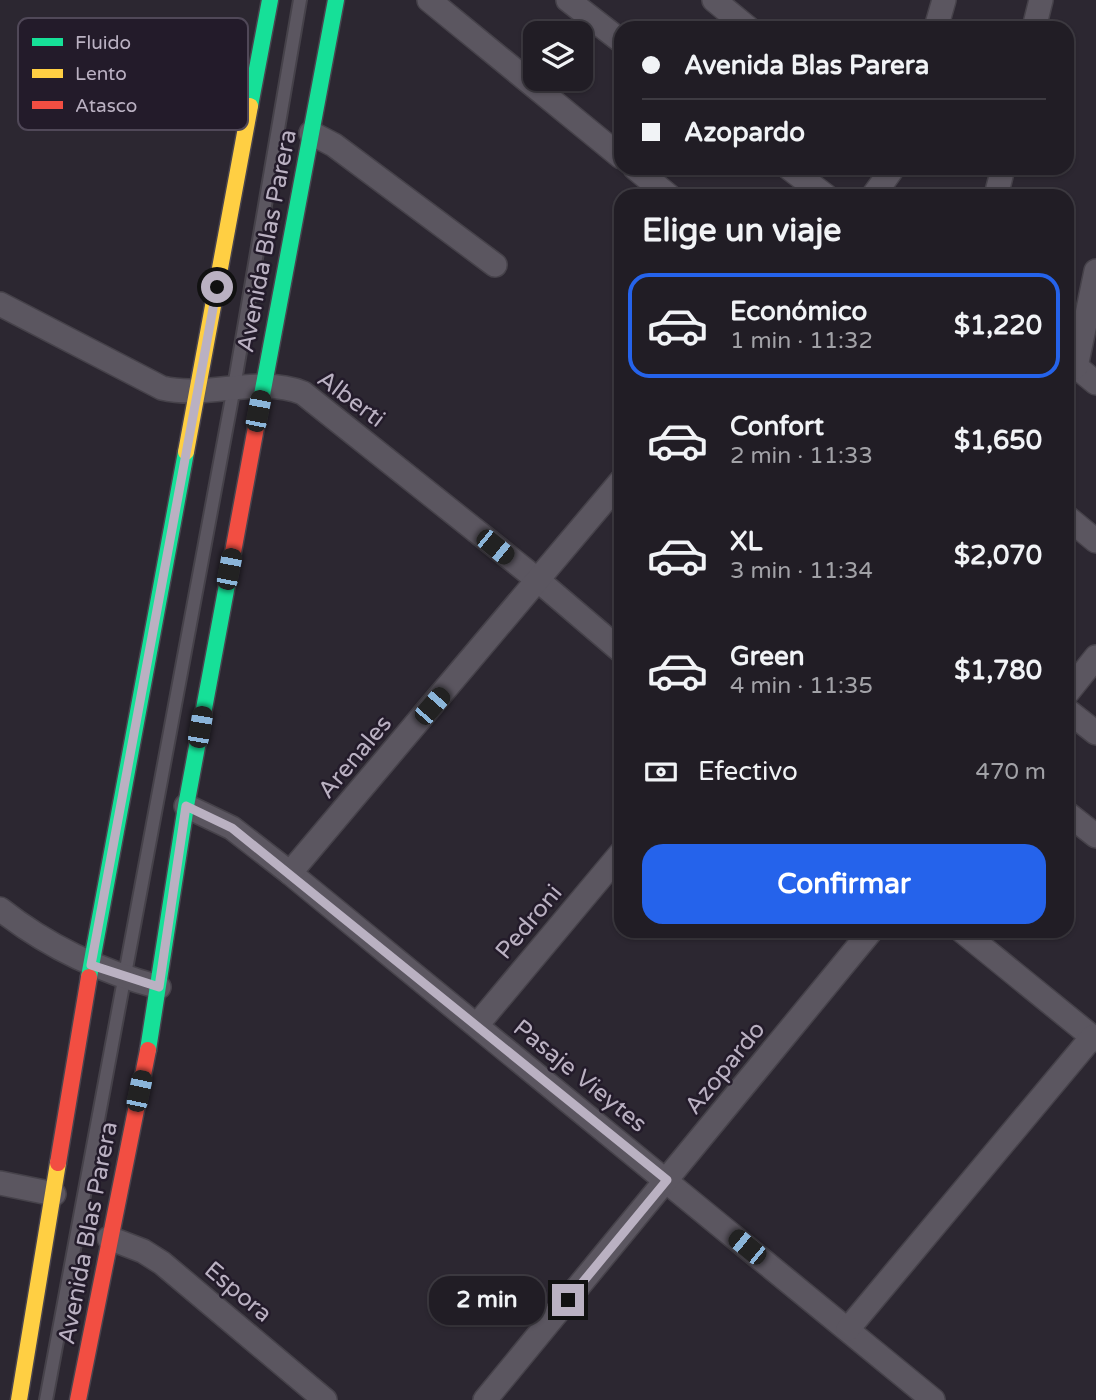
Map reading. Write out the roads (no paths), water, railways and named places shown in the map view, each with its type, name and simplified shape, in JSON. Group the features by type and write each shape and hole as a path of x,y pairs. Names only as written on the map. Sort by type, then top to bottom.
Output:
{"main road":[{"name":"Avenida Blas Parera","path":"248,122 271,0"},
{"name":"Avenida Blas Parera","path":"78,1400 159,987 186,806 336,0"},
{"name":"Avenida Blas Parera","path":"19,1400 91,965 246,130"}],"street":[{"path":"429,0 614,151"},
{"path":"568,0 614,36"},
{"path":"714,0 740,21"},
{"path":"938,21 944,0"},
{"path":"1036,21 1041,0"},
{"path":"311,133 334,145 495,265"},
{"path":"644,175 661,189"},
{"path":"798,175 817,189"},
{"path":"1074,356 1096,271"},
{"name":"Alberti","path":"0,304 162,388 178,392 197,392 263,385 287,387 303,393 614,645"},
{"path":"1074,366 1096,383"},
{"name":"Arenales","path":"289,873 614,489"},
{"path":"1074,523 1096,541"},
{"path":"1074,684 1096,657"},
{"path":"1074,716 1096,733"},
{"name":"Pasaje Vieytes","path":"186,806 232,828 289,873 933,1400"},
{"path":"1074,819 1096,836"},
{"name":"Pedroni","path":"477,1025 614,861"},
{"path":"0,909 30,933 91,965 159,987"},
{"name":"Azopardo","path":"485,1400 865,938"},
{"path":"848,1329 1094,1039 971,938"},
{"path":"0,1183 54,1194"},
{"name":"Espora","path":"109,1238 143,1251 162,1263 325,1400"}],"lane":[{"path":"47,1400 234,387 300,0"}]}
